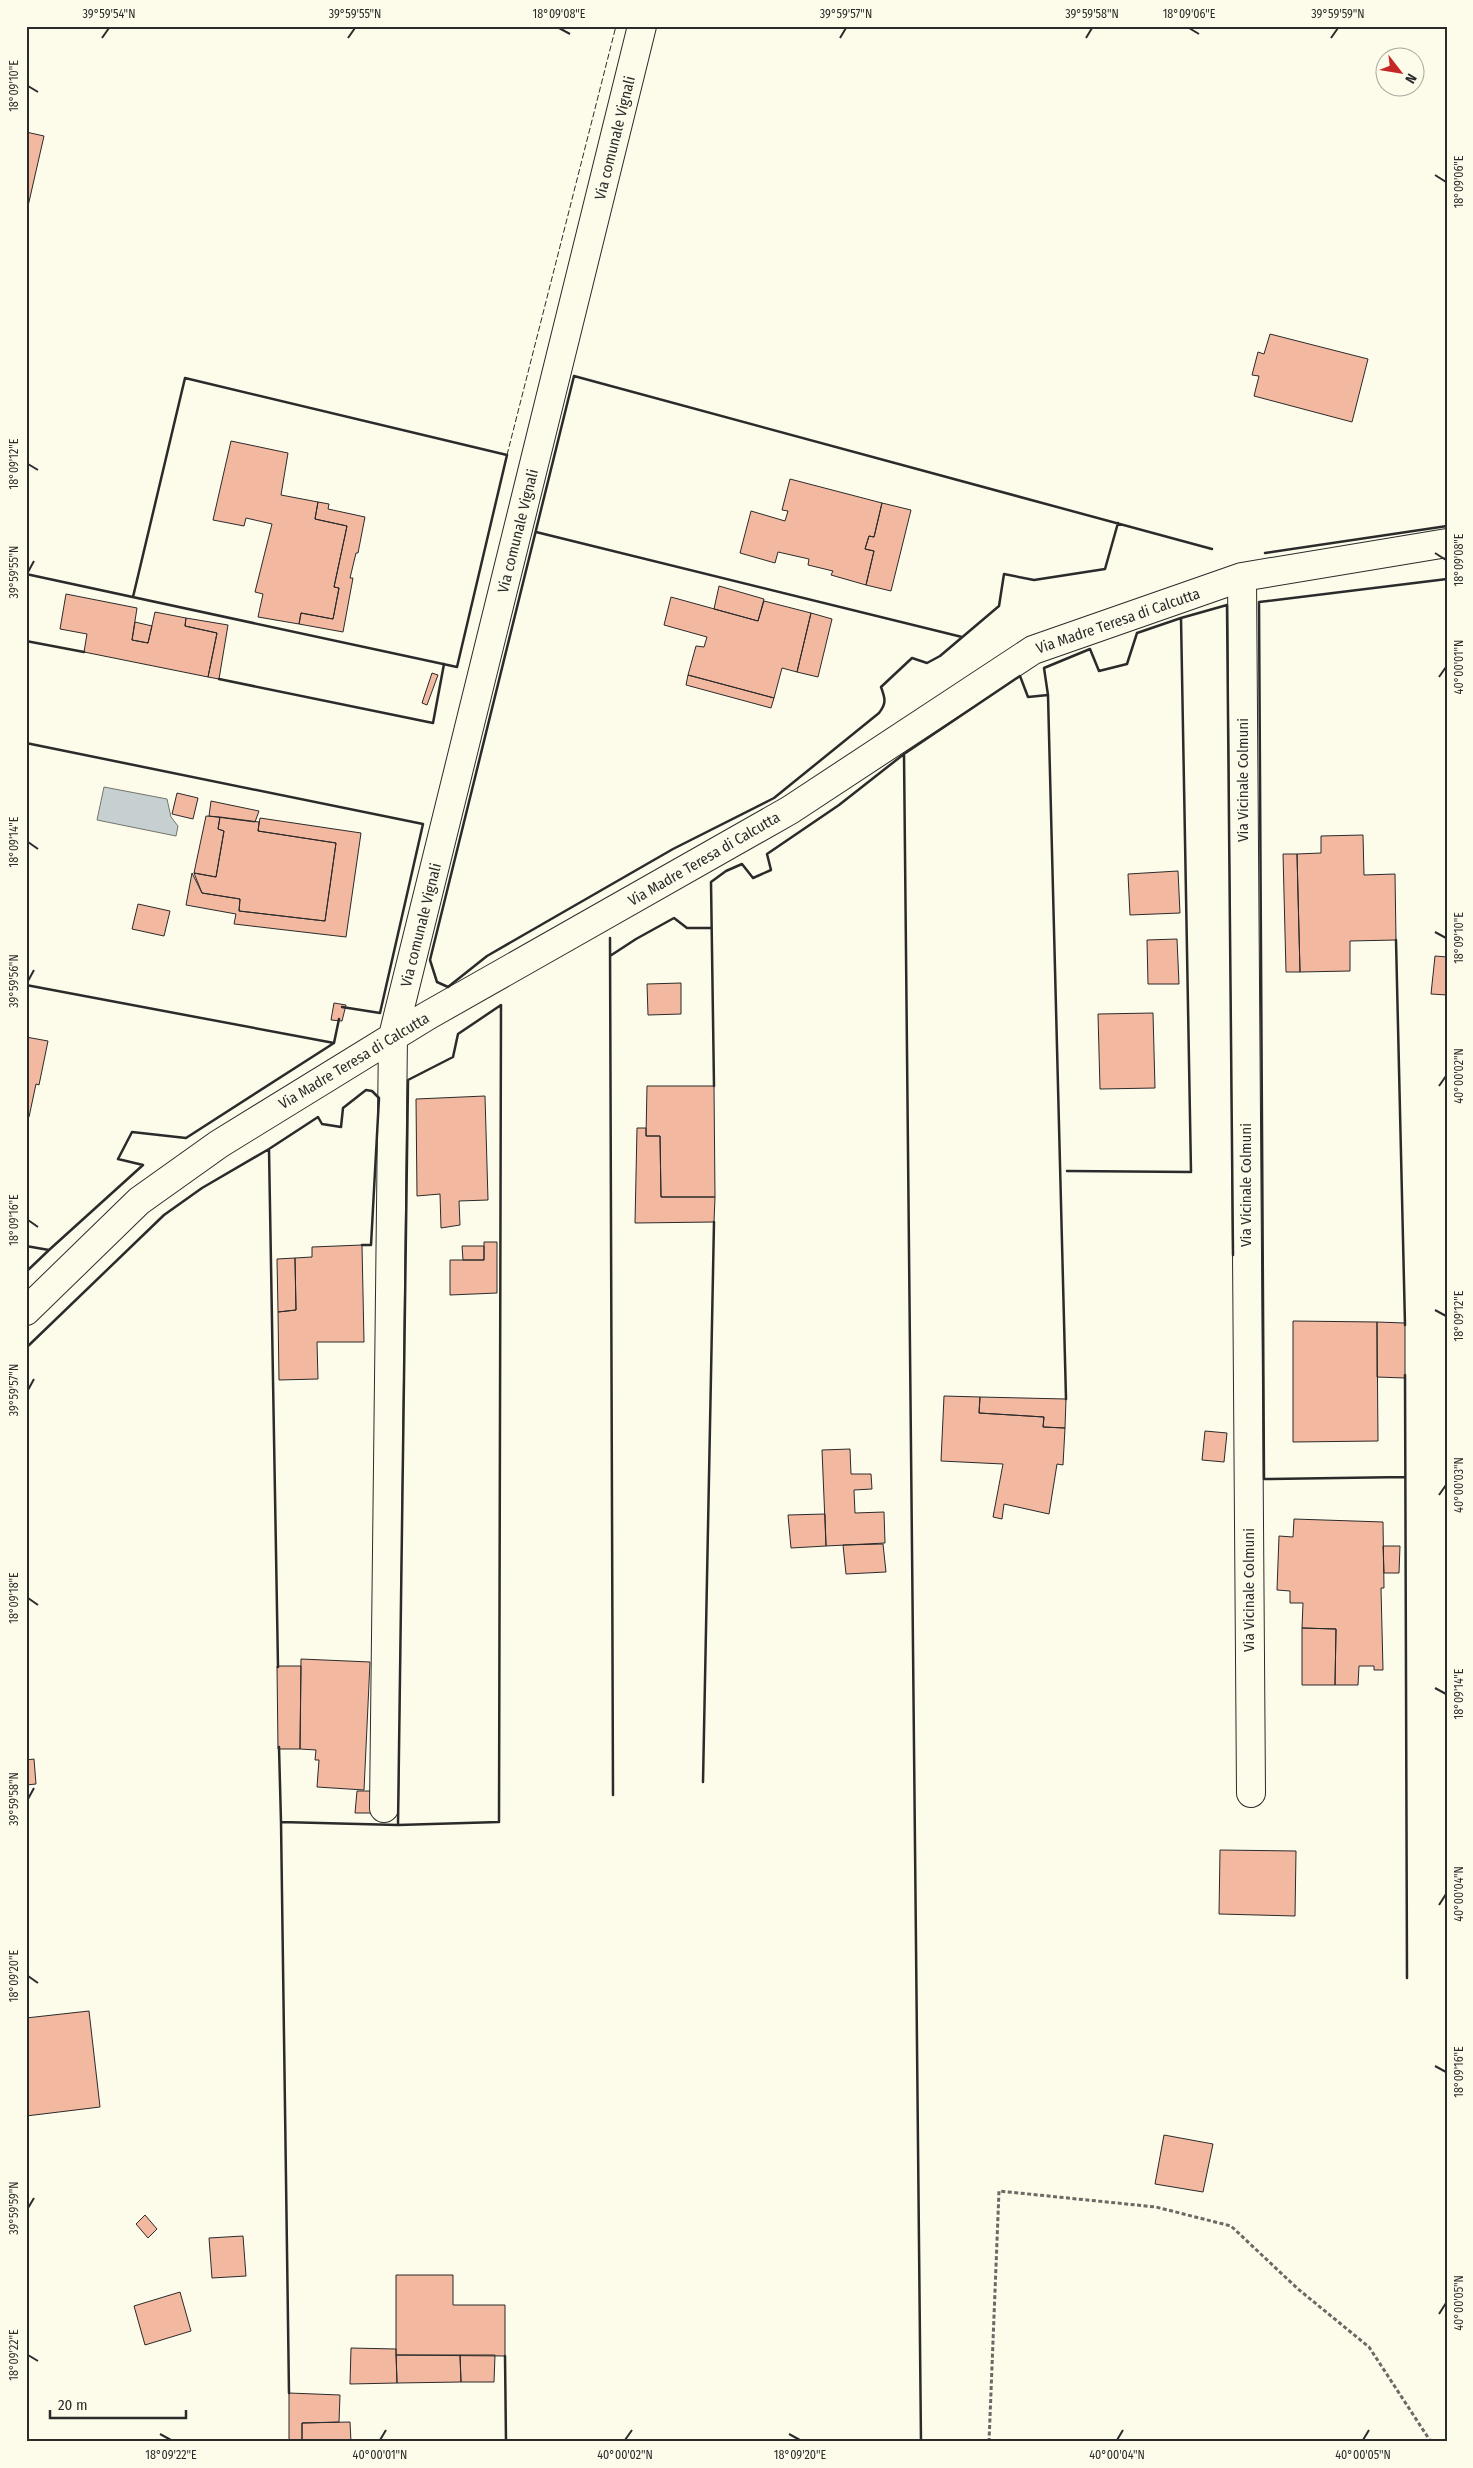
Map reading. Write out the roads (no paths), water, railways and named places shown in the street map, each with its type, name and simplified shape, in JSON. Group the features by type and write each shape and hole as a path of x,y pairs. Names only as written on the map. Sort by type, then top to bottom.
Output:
{"street":[{"name":"Via comunale Vignali","path":"384,1808 394,1036 642,26"},
{"name":"Via Madre Teresa di Calcutta","path":"26,1311 139,1201 219,1144 394,1036 790,810 1033,650 1242,578 1447,543"},
{"name":"Via Vicinale Colmuni","path":"1242,578 1251,1793"}]}
